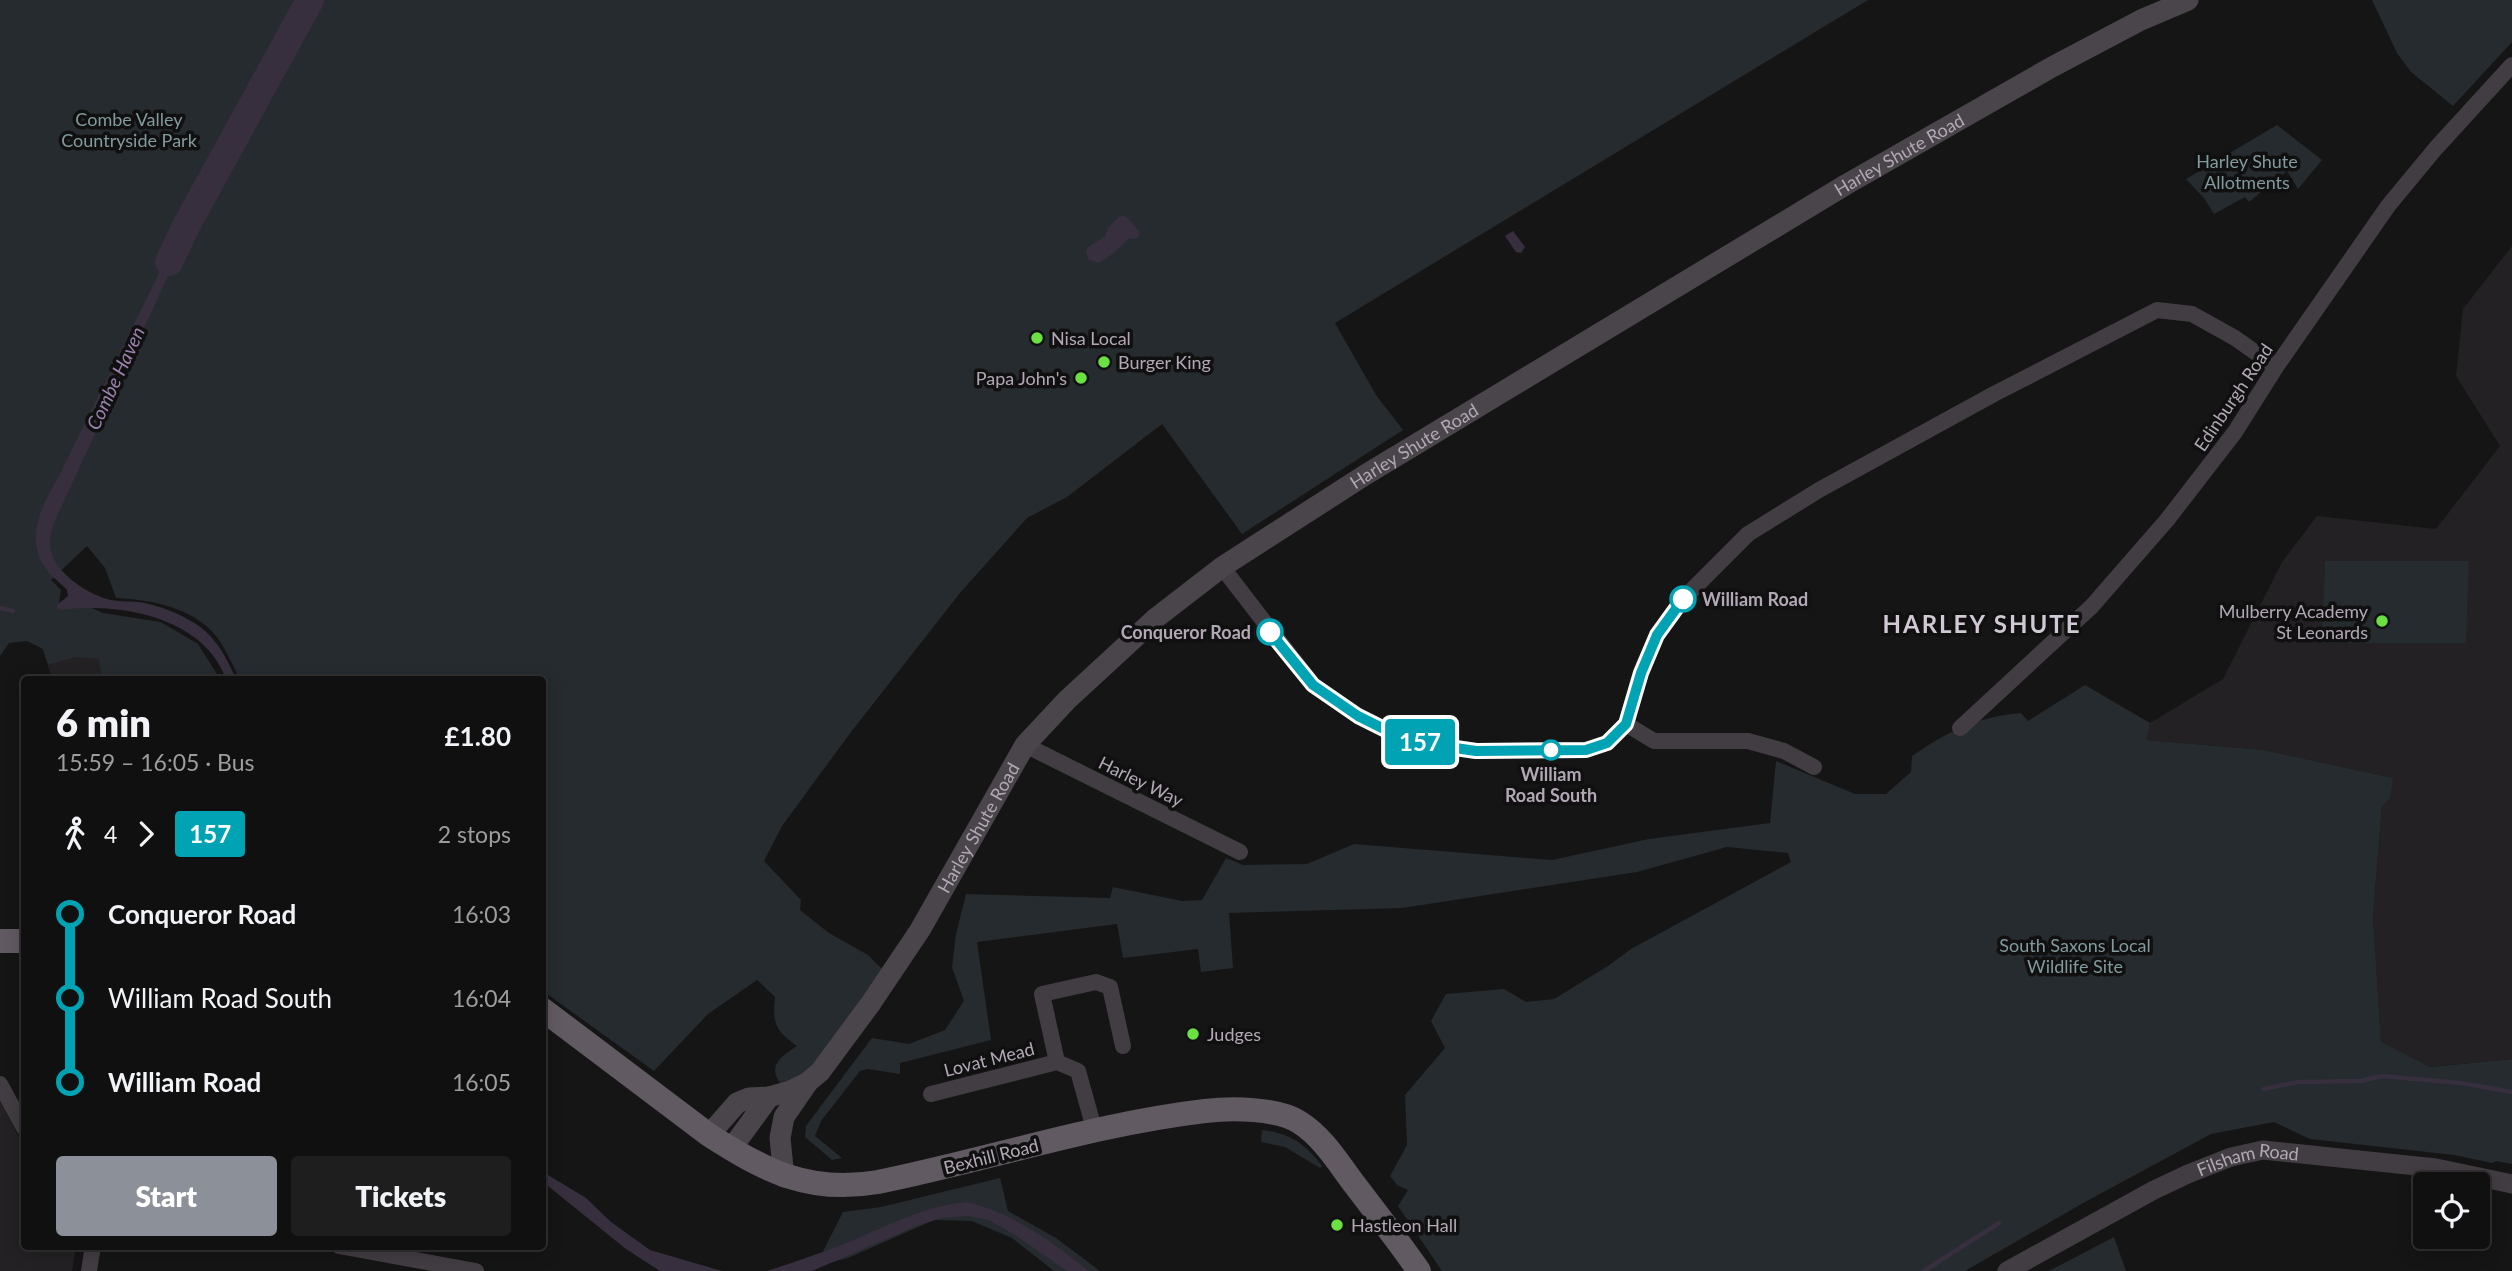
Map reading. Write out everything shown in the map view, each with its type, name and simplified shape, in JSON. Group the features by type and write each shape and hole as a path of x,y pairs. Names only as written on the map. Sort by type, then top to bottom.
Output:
{"highway":[{"path":"0,941 21,941"},
{"name":"Bexhill Road","path":"546,1012 709,1135 783,1177 815,1184 853,1187 1095,1132 1208,1110 1267,1111 1290,1118 1313,1132 1419,1271"}],"main road":[{"name":"Harley Shute Road","path":"783,1177 780,1129 792,1104 872,1003 920,930 1025,745 1067,700 1156,618 1222,566 1381,464 1847,184 2052,67 2141,20 2189,0"},
{"name":"Harley Shute Road","path":"709,1135 737,1103 749,1098 769,1097 808,1082"},
{"path":"732,1149 769,1097"}],"street":[{"name":"Edinburgh Road","path":"1960,728 2092,606 2167,520 2235,432 2276,367 2388,206 2436,148 2512,65"},
{"path":"1222,566 1313,685 1358,716 1408,741 1476,751 1586,750 1607,743 1626,724 1641,673 1657,635 1683,599 1748,534 1819,490 1994,394 2157,310 2192,314 2235,338 2276,367"},
{"path":"1626,724 1654,741 1748,741 1784,751 1814,767"},
{"name":"Harley Way","path":"1025,745 1240,852"},
{"name":"Lovat Mead","path":"1057,1062 1042,994 1096,982 1110,987 1123,1046"},
{"name":"Lovat Mead","path":"931,1094 1057,1062 1079,1071 1095,1132"},
{"path":"0,1084 21,1122"},
{"name":"Filsham Road","path":"2007,1271 2154,1190 2231,1157 2263,1150 2437,1168 2512,1184"},
{"path":"89,1271 92,1250"},
{"path":"361,1250 476,1271"}],"shaded area":[{"name":"Mulberry Academy St Leonards","path":"2512,246 2512,1059 2429,1067 2381,1043 2373,917 2382,806 2393,778 2264,750 2147,740 2150,723 2223,679 2282,562 2317,516 2436,529 2500,446 2456,376 2463,309"},
{"path":"45,620 160,676 51,676 43,649"},
{"path":"0,1101 21,1141 21,1250 75,1250 72,1271 0,1271"}],"green space":[{"name":"Combe Valley Countryside Park","path":"0,0 1868,0 1335,323 1376,395 1403,430 1242,534 1162,424 1067,497 1027,518 960,593 851,732 782,826 764,861 801,900 800,910 829,933 868,955 884,971 818,1071 780,1083 776,1077 776,1066 782,1057 797,1046 780,1031 774,1014 775,997 757,980 708,1014 654,1071 546,993 546,676 238,676 220,641 195,618 157,603 116,598 105,568 87,546 51,580 61,590 59,604 63,609 83,604 103,613 161,622 198,644 218,676 102,676 99,659 75,657 48,665 43,649 27,641 9,643 0,656"},
{"path":"2372,0 2512,0 2512,42 2453,106 2411,72 2397,53"},
{"name":"Harley Shute Allotments","path":"2277,125 2322,160 2298,189 2287,171 2249,202 2245,197 2214,214 2204,198 2186,179"},
{"path":"2325,561 2469,561 2466,643 2322,643"},
{"name":"South Saxons Local Wildlife Site","path":"2085,685 2150,723 2147,740 2264,750 2393,778 2390,798 2382,806 2373,917 2381,1042 2430,1067 2512,1059 2512,1164 2310,1139 2274,1122 2211,1134 1965,1271 1442,1271 1398,1206 1408,1190 1397,1185 1390,1176 1407,1145 1405,1095 1445,1048 1431,1021 1446,994 1504,989 1526,1002 1554,999 1631,949 1791,862 1788,853 1727,847 1637,872 1402,908 1229,913 1233,968 1201,972 1198,949 1123,958 1117,924 977,942 991,1040 900,1063 900,1074 868,1069 860,1071 821,1121 815,1136 842,1158 832,1160 805,1137 806,1126 872,1038 909,1044 945,1030 964,1001 952,967 956,934 966,894 1110,898 1113,887 1182,901 1202,900 1226,858 1243,865 1307,864 1354,844 1552,860 1649,839 1770,823 1776,761 1855,794 1886,794 1911,772 1912,756 1938,739 1976,722 2005,715 2021,713 2028,721"},
{"path":"1262,1130 1296,1141 1322,1166 1320,1168 1285,1147 1261,1142"},
{"path":"1000,1178 1008,1211 1056,1238 1100,1271 1054,1271 1012,1238 972,1221 934,1220 848,1258 815,1267 843,1212 881,1207"},
{"path":"2114,1237 2126,1271 2049,1271"}],"water":[{"path":"1121,215 1127,217 1140,232 1138,238 1128,239 1099,263 1089,260 1086,253 1088,247 1105,236 1108,228"},
{"path":"185,228 180,250 56,518 50,546 54,559 65,574 90,592 111,600 155,605 199,626 217,644 234,676 224,676 215,658 199,641 157,618 108,609 57,608 68,596 67,590 44,566 36,542 38,520 47,497 161,269"},
{"path":"1513,231 1525,247 1521,253 1516,252 1505,236"},
{"path":"546,1174 586,1198 611,1222 650,1250 722,1271 660,1271 626,1249 546,1184"},
{"path":"967,1202 1016,1221 1046,1239 1089,1271 1067,1271 989,1220 968,1216 942,1218 919,1225 812,1271 767,1271 839,1246 921,1212"}],"waterway":[{"name":"Combe Haven","path":"169,262 310,0"},
{"path":"0,608 13,611"},
{"path":"2264,1089 2298,1082 2361,1081 2382,1076 2461,1083 2512,1092"},
{"path":"1924,1271 1999,1223"}],"bus line":[{"name":"157","path":"1270,632 1313,685 1358,716 1408,741 1476,751 1586,750 1607,743 1626,724 1641,673 1657,635 1683,599"}],"place":[{"name":"Nisa Local","path":"1037,338"},
{"name":"Burger King","path":"1104,362"},
{"name":"Papa John's","path":"1081,378"},
{"name":"William Road","path":"1683,599"},
{"name":"Mulberry Academy St Leonards","path":"2382,621"},
{"name":"Conqueror Road","path":"1270,632"},
{"name":"William Road South","path":"1551,750"},
{"name":"Judges","path":"1193,1034"},
{"name":"Hastleon Hall","path":"1337,1225"}],"district":[{"name":"HARLEY SHUTE","path":"1982,623"}]}
